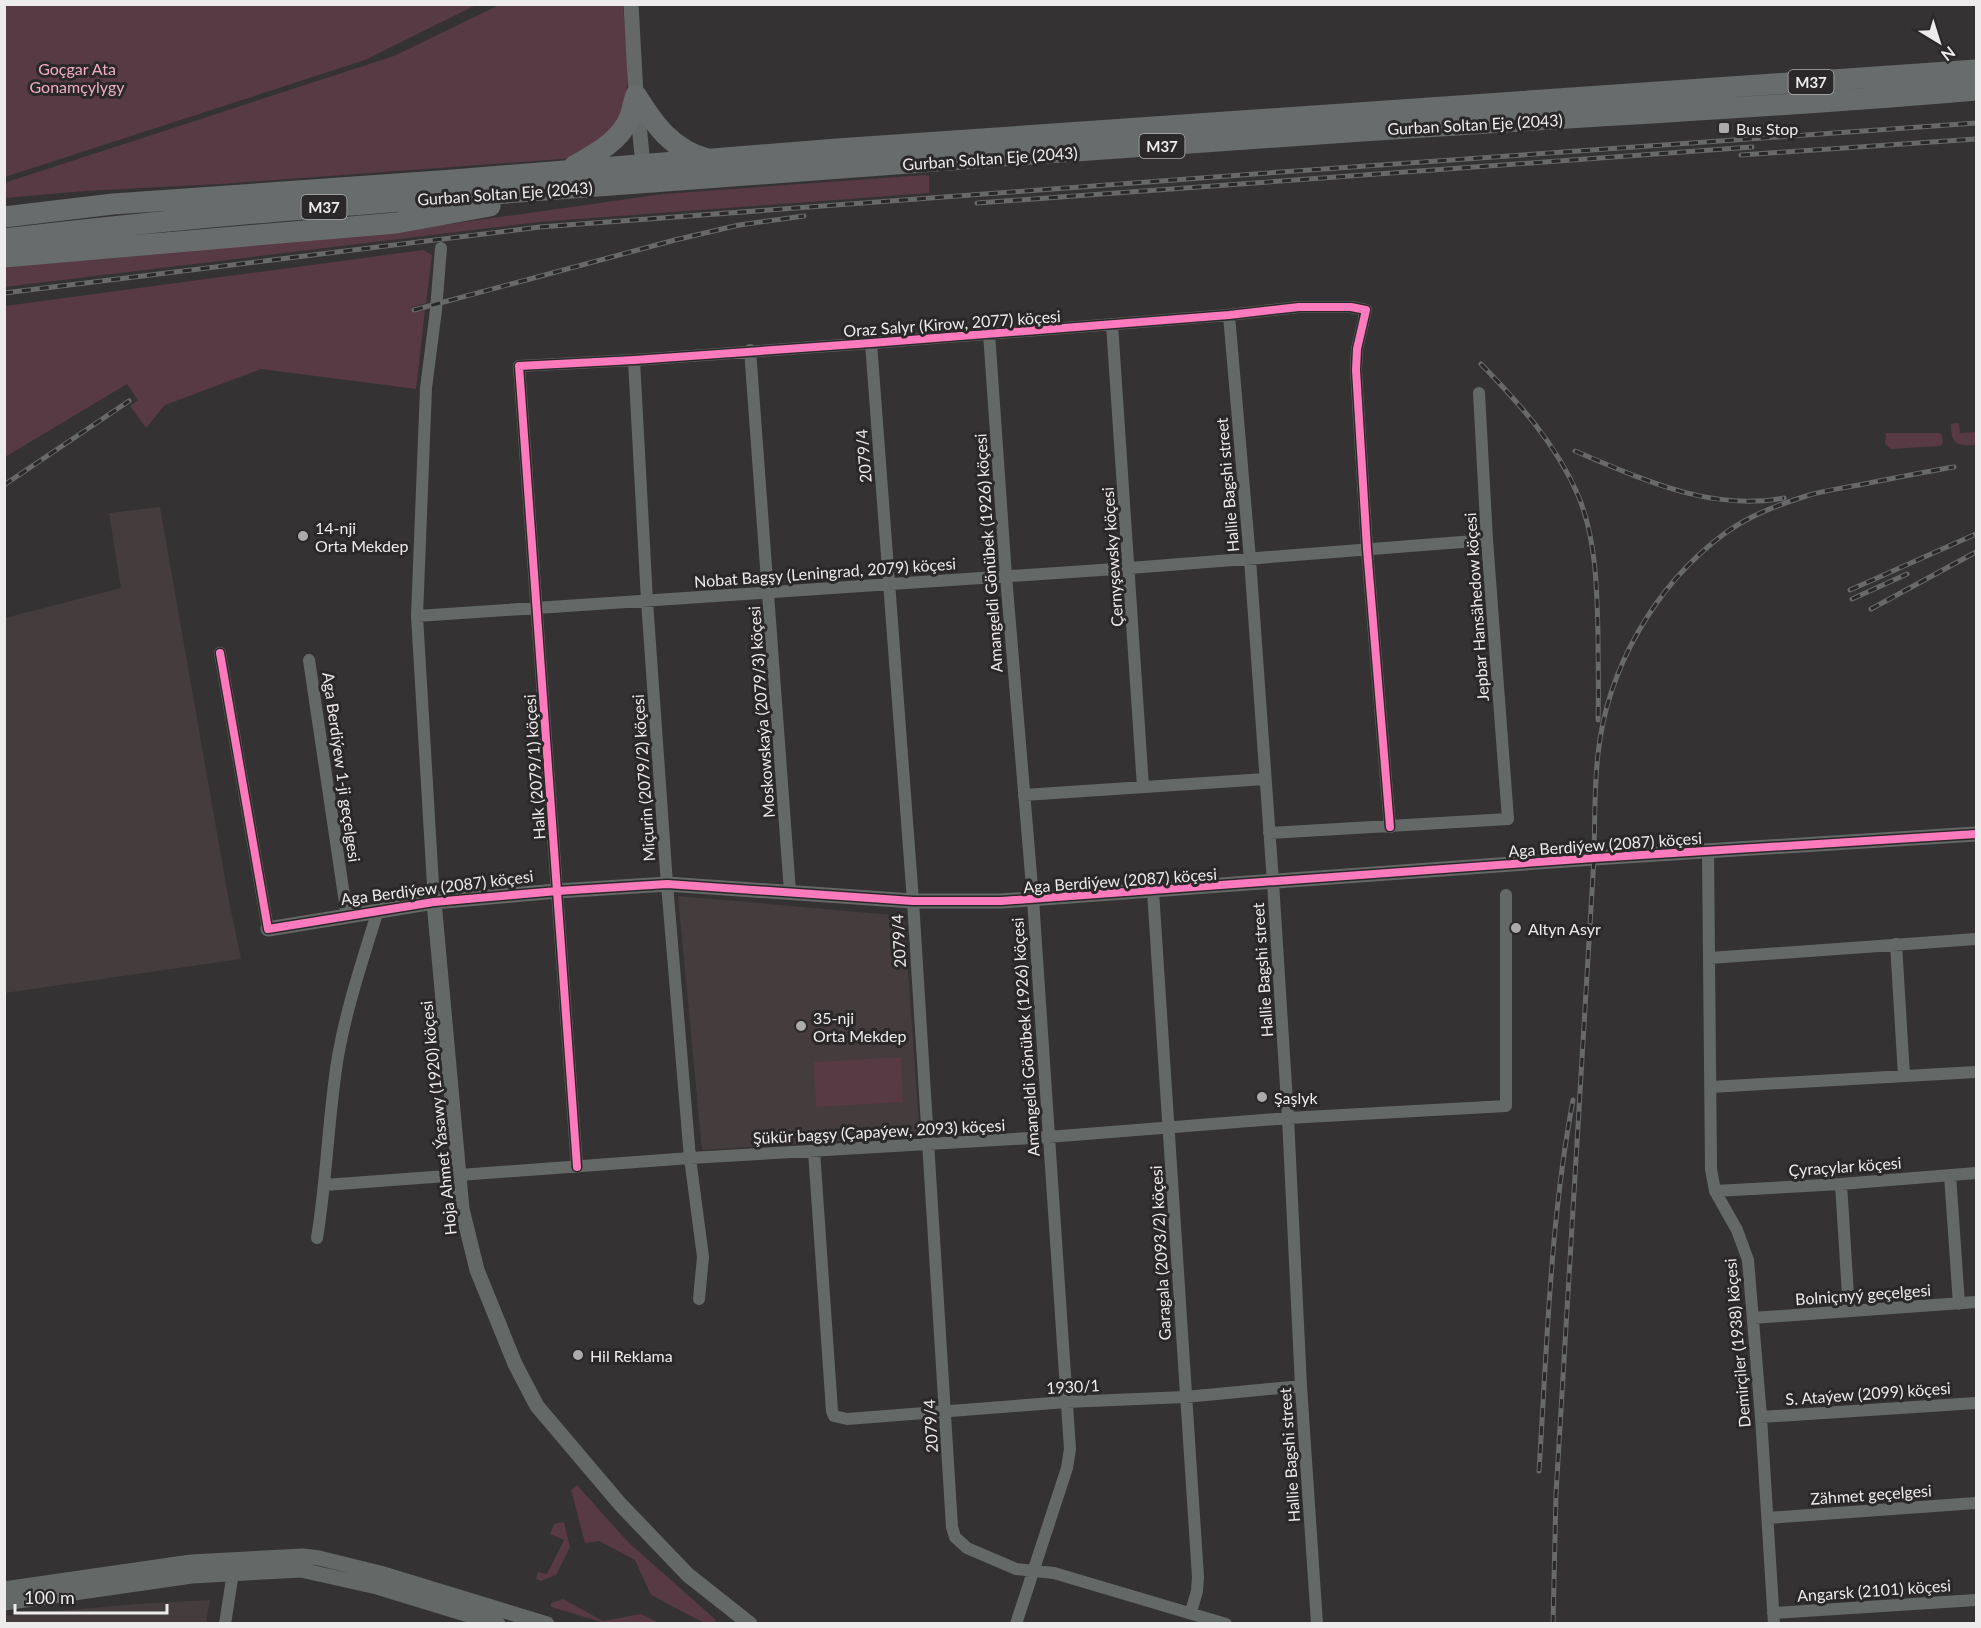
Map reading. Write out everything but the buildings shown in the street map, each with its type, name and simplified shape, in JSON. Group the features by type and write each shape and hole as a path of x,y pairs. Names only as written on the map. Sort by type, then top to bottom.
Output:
{"highway":[{"name":"Gurban Soltan Eje (2043)","path":"4,239 114,226 330,206 608,185 644,172 713,160 837,149 1977,70"},
{"name":"Gurban Soltan Eje (2043)","path":"4,217 113,204 567,170 644,172 1680,112 1977,90"},
{"path":"636,95 652,121 664,135 691,153 713,160"},
{"name":"Gurban Soltan Eje (2043)","path":"567,170 599,152 616,138 629,120 636,95"},
{"path":"4,257 396,223 608,185"}],"street":[{"path":"631,4 636,95 644,172"},
{"path":"434,902 417,616 426,388 441,248"},
{"name":"Oraz Salyr (Kirow, 2077) köçesi","path":"519,366 870,343 1229,315 1299,307 1359,308 1366,310 1360,330 1356,370 1367,549"},
{"name":"Hallie Bagshi street","path":"1229,315 1250,559 1273,882 1288,1118 1301,1386 1317,1623"},
{"name":"Çernyşewsky köçesi","path":"1112,324 1143,788"},
{"name":"Amangeldi Gönübek (1926) köçesi","path":"989,333 1006,576 1033,899 1070,1459 1016,1623"},
{"name":"2079/4","path":"870,343 890,584 912,901 951,1518 956,1537 967,1548 1016,1569 1034,1570"},
{"name":"Moskowskaýa (2079/3) köçesi","path":"750,350 790,892"},
{"name":"Miçurin (2079/2) köçesi","path":"634,360 647,601 667,884 690,1158 703,1257 699,1299"},
{"name":"Halk (2079/1) köçesi","path":"519,366 577,1167"},
{"name":"Jepbar Hansähedow köçesi","path":"1390,827 1508,819 1487,540 1479,393"},
{"name":"Nobat Bagşy (Leningrad, 2079) köçesi","path":"417,616 1250,559 1487,540"},
{"path":"1269,833 1390,827 1367,549"},
{"path":"220,653 268,929"},
{"name":"Aga Berdiýew 1-ji geçelgesi","path":"309,660 347,916"},
{"path":"1024,795 1265,779"},
{"name":"Aga Berdiýew (2087) köçesi","path":"268,929 434,902 667,884 912,901 1033,899 1708,850 1977,834"},
{"name":"Demirçiler (1938) köçesi","path":"1708,850 1711,1168 1715,1191 1744,1246 1748,1260 1774,1618"},
{"name":"Garagala (2093/2) köçesi","path":"1153,891 1197,1577 1197,1592 1191,1612"},
{"name":"Şükür bagşy (Çapaýew, 2093) köçesi","path":"325,1185 690,1158 927,1145 1288,1118 1506,1106 1506,895"},
{"name":"Hoja Ahmet Ýasawy (1920) köçesi","path":"434,902 462,1209 477,1270 515,1364 537,1406 602,1484 688,1575 750,1623"},
{"path":"317,1238 325,1185 333,1091 344,1027 378,910"},
{"path":"1710,958 1977,939"},
{"path":"1896,945 1904,1076"},
{"path":"1711,1087 1977,1071"},
{"name":"1930/1","path":"814,1151 831,1411 834,1416 847,1419 1066,1402 1185,1397 1301,1386"},
{"name":"Çyraçylar köçesi","path":"1715,1191 1977,1173"},
{"path":"1950,1175 1959,1304"},
{"path":"1841,1184 1849,1311"},
{"name":"Bolniçnyý geçelgesi","path":"1753,1318 1977,1302"},
{"name":"S. Ataýew (2099) köçesi","path":"1761,1417 1977,1403"},
{"name":"Zähmet geçelgesi","path":"1768,1518 1977,1503"},
{"path":"4,1603 192,1576 286,1556 319,1558 380,1573 547,1623"},
{"path":"4,1589 191,1562 316,1572 377,1587 498,1623"},
{"path":"225,1623 234,1566"},
{"path":"1034,1570 1054,1573 1226,1623"},
{"name":"Angarsk (2101) köçesi","path":"1774,1618 1977,1600"}],"shaded area":[{"path":"160,507 241,959 5,993 5,618 121,588 109,513"},
{"name":"35-nji Orta Mekdep","path":"678,896 904,916 920,1136 702,1150"},
{"path":"210,1600 206,1623 5,1623 5,1616"}],"green space":[{"name":"Goçgar Ata Gonamçylygy","path":"4,5 476,5 365,60 5,177"},
{"path":"499,5 623,5 628,72 624,105 618,120 609,132 575,158 5,198 4,183 394,56"},
{"path":"929,176 929,193 538,222 5,287 4,251 408,230 663,194"},
{"path":"423,250 432,255 426,303 412,307 413,313 425,310 416,389 261,369 165,405 146,428 130,406 138,400 127,384 5,457 5,306"},
{"path":"1959,423 1960,433 1976,432 1976,445 1956,443 1952,436 1951,424"},
{"path":"1886,433 1939,433 1942,435 1943,443 1940,446 1891,449 1885,444"},
{"path":"901,1057 903,1102 816,1107 814,1062"},
{"path":"577,1485 628,1542 716,1620 714,1623 704,1623 651,1595 635,1560 599,1541 585,1543 571,1490"},
{"path":"564,1522 570,1547 556,1575 541,1581 536,1579 538,1572 547,1574 564,1540 550,1534 554,1524"},
{"path":"563,1599 603,1621 641,1614 659,1623 605,1623 551,1607 551,1603"}],"railway":[{"path":"4,293 540,227 1976,123"},
{"path":"1741,155 1976,139"},
{"path":"977,203 1752,147"},
{"path":"414,310 675,240 739,225 804,216"},
{"path":"1481,364 1523,409 1548,441 1569,476 1584,511 1589,528 1596,581 1598,720"},
{"path":"4,485 129,401"},
{"path":"1575,451 1651,482 1703,497 1757,501 1784,498"},
{"path":"1553,1624 1556,1494 1594,858 1596,780 1603,722 1612,691 1638,631 1656,604 1676,578 1699,555 1733,528 1763,512 1813,494 1954,467"},
{"path":"1850,590 1976,534"},
{"path":"1871,609 1976,552"},
{"path":"1852,599 1907,574"},
{"path":"1539,1471 1554,1238 1573,1100"}],"cycle path":[{"path":"577,1167 519,366 871,343 1229,315 1299,307 1351,307 1366,310 1357,349 1356,370 1367,549 1390,827"},
{"path":"220,653 268,929 434,902 667,884 913,901 1001,901 1594,858 1976,834"}],"place":[{"name":"Bus Stop","path":"1724,128"},
{"name":"14-nji Orta Mekdep","path":"303,536"},
{"name":"Altyn Asyr","path":"1516,928"},
{"name":"35-nji Orta Mekdep","path":"801,1026"},
{"name":"Şaşlyk","path":"1262,1097"},
{"name":"Hil Reklama","path":"578,1355"}]}
